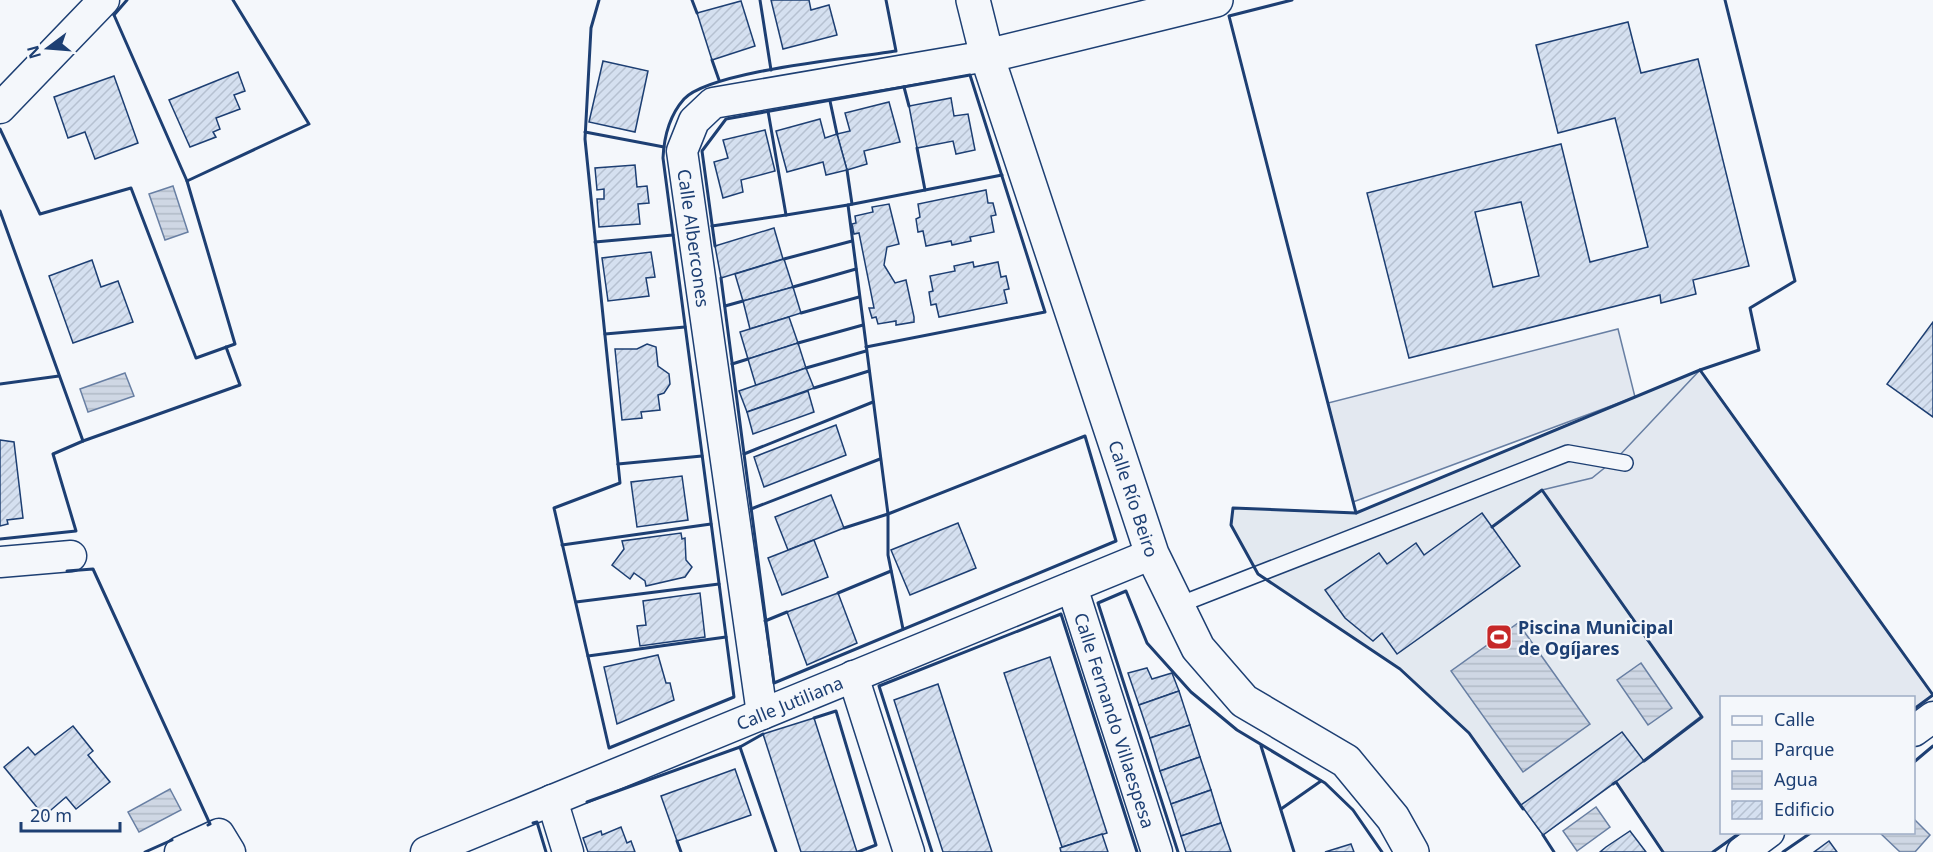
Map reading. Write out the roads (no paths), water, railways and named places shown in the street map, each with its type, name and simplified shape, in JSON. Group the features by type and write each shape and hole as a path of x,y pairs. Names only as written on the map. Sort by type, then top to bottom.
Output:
{"street":[{"path":"0,108 104,0"},
{"name":"Calle Río Beiro","path":"974,0 987,56 1152,554 1176,606 1198,648 1244,701 1346,761 1392,818 1412,852"},
{"name":"Calle Albercones","path":"762,714 682,151 694,121 713,103 987,56 1216,0"},
{"name":"Calle Jutiliana","path":"426,852 1152,554"},
{"path":"0,562 71,556"},
{"name":"Calle Fernando Villaespesa","path":"1072,587 1157,852"},
{"path":"853,676 909,852"},
{"path":"1915,730 1933,717"},
{"path":"552,800 568,852"},
{"path":"180,852 219,834 230,852"},
{"path":"1742,852 1766,834"}],"lane":[{"path":"1176,606 1568,453 1625,463"}],"water":[{"path":"173,186 188,232 165,240 149,194"},
{"path":"125,373 134,396 88,412 80,389"},
{"path":"1518,623 1590,724 1523,772 1451,671"},
{"path":"1641,663 1672,708 1648,725 1617,680"},
{"path":"170,789 181,810 139,832 128,812"},
{"path":"1596,807 1610,827 1577,851 1563,831"},
{"path":"1915,820 1930,835 1915,852 1900,852 1881,834 1915,834"}],"place":[{"name":"Piscina Municipal de Ogíjares","path":"1499,637"}]}
